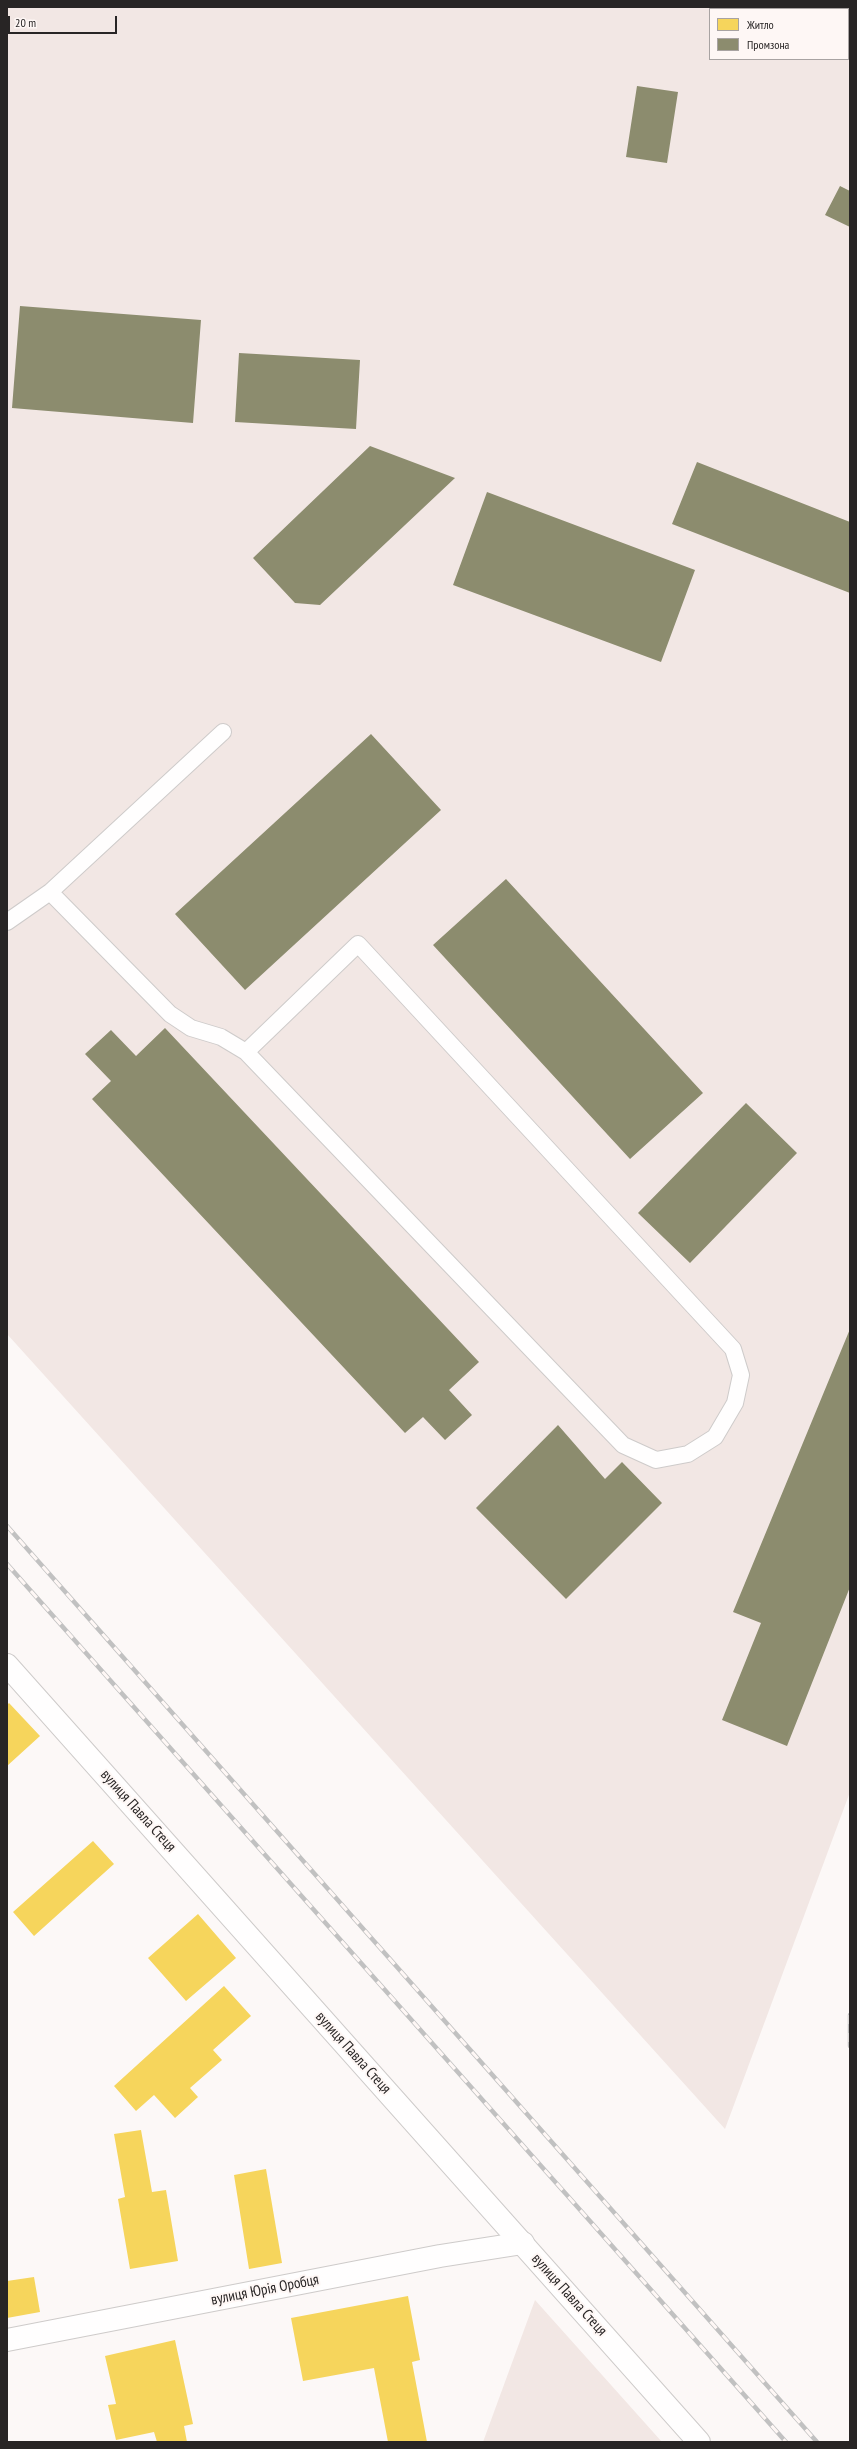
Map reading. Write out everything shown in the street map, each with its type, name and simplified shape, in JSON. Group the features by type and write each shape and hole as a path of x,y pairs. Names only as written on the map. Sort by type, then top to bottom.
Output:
{"street":[{"name":"вулиця Павла Стеця","path":"7,1665 699,2442"},
{"name":"вулиця Юрія Оробця","path":"7,2340 440,2256 523,2243"}],"lane":[{"path":"7,922 50,892 223,732"},
{"path":"50,892 170,1014 191,1028 221,1037 246,1052 623,1445 656,1460 688,1454 715,1437 734,1403 741,1375 733,1349 358,944 246,1052"}],"shaded area":[{"path":"7,7 850,7 850,1792 725,2129 7,1334"},
{"path":"535,2300 662,2442 483,2442"}],"building: Житло":[{"path":"9,1703 40,1736 7,1766 7,1705"},
{"path":"93,1841 114,1864 34,1936 13,1912"},
{"path":"198,1914 236,1958 186,2001 148,1958"},
{"path":"224,1986 251,2016 213,2050 222,2060 190,2088 198,2097 175,2118 154,2095 136,2111 114,2086"},
{"path":"141,2130 152,2192 166,2190 178,2261 130,2269 118,2199 125,2197 114,2134"},
{"path":"266,2169 282,2263 249,2269 234,2175"},
{"path":"34,2277 40,2312 7,2318 7,2281"},
{"path":"408,2296 420,2360 412,2362 427,2442 388,2442 374,2368 303,2381 291,2318"},
{"path":"175,2340 193,2424 184,2426 187,2442 157,2442 154,2432 116,2440 108,2405 116,2404 105,2356"}],"building: Промзона":[{"path":"637,86 678,92 667,163 626,157"},
{"path":"840,186 850,191 850,227 825,215"},
{"path":"20,306 201,320 193,423 12,408"},
{"path":"239,353 360,360 356,429 235,422"},
{"path":"370,446 455,478 320,605 295,603 253,558"},
{"path":"697,462 850,522 850,593 672,524"},
{"path":"487,492 695,570 661,662 453,585"},
{"path":"371,734 441,810 245,990 175,914"},
{"path":"506,879 703,1093 630,1159 433,945"},
{"path":"165,1028 479,1362 449,1390 472,1415 445,1440 423,1417 405,1433 92,1099 111,1081 85,1054 111,1030 136,1056"},
{"path":"746,1103 797,1153 690,1263 638,1213"},
{"path":"850,1329 850,1587 787,1746 722,1720 761,1623 733,1612"},
{"path":"558,1425 605,1479 622,1462 662,1503 566,1599 476,1508"}],"railway":[{"path":"7,1526 817,2442"},
{"path":"7,1564 786,2442"},
{"path":"850,2015 850,2046"}]}
